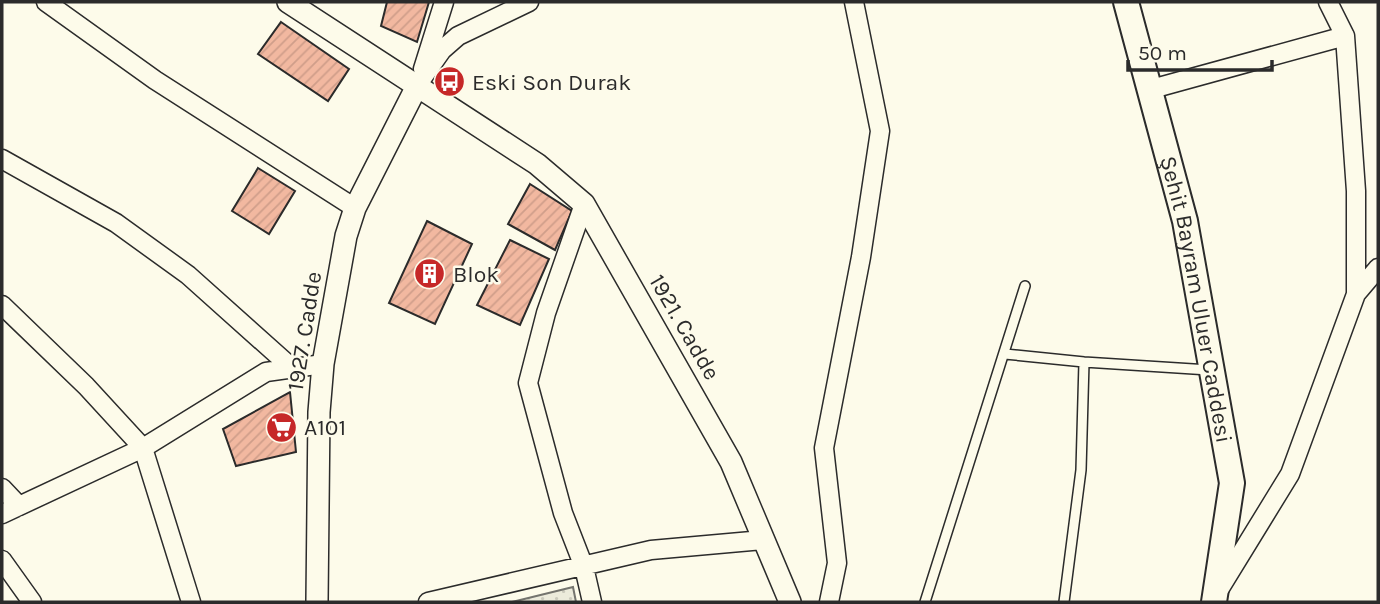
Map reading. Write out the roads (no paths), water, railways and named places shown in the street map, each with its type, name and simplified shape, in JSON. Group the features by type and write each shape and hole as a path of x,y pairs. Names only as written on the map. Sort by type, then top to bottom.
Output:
{"main road":[{"name":"Şehit Bayram Uluer Caddesi","path":"1126,2 1185,221 1232,482 1214,600"}],"street":[{"path":"46,2 155,80 355,208"},
{"path":"418,84 444,2"},
{"path":"418,84 442,50 458,36 529,2"},
{"path":"829,602 836,563 824,447 861,257 880,131 854,2"},
{"path":"1328,2 1345,36 1356,191 1356,294"},
{"path":"300,6 418,84"},
{"path":"1148,90 1345,36"},
{"name":"1927. Cadde","path":"317,602 319,412 323,364 346,236 355,208 418,84"},
{"name":"1921. Cadde","path":"418,84 537,164 584,204 731,462 790,602"},
{"path":"2,159 116,223 188,275 292,368"},
{"path":"584,204 546,313 528,383 562,513 584,567 592,602"},
{"path":"1214,600 1290,474 1356,294 1378,268"},
{"path":"2,306 86,386 143,448 191,602"},
{"path":"2,514 143,448 266,372 323,364"},
{"path":"2,488 19,506"},
{"path":"428,602 651,550 763,540"},
{"path":"2,560 32,602"}],"lane":[{"path":"925,602 1025,286"},
{"path":"1005,354 1213,370"},
{"path":"1064,602 1081,470 1084,362"}],"place":[{"name":"Eski Son Durak","path":"449,82"},
{"name":"Blok","path":"430,274"},
{"name":"A101","path":"281,427"}]}
